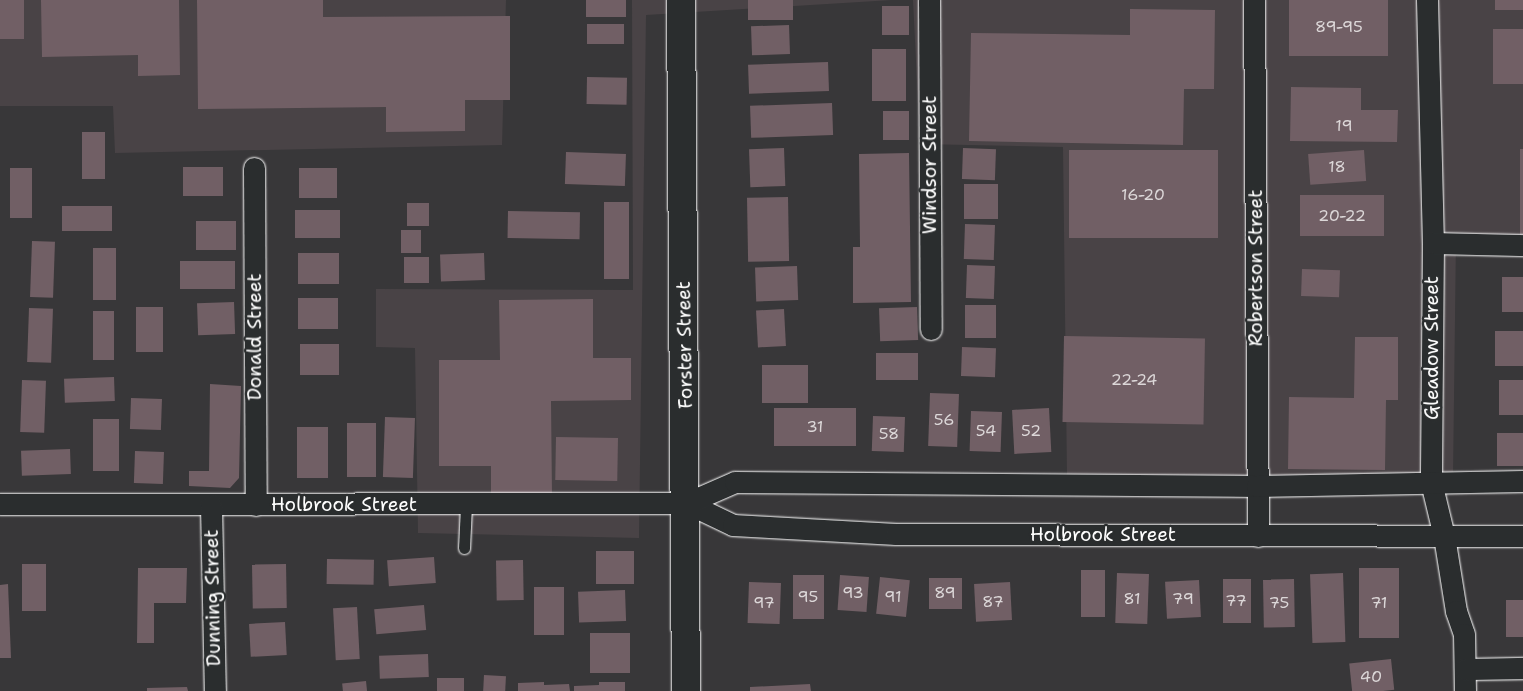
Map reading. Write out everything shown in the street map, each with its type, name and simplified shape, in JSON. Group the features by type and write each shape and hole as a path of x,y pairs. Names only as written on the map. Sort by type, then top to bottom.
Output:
{"street":[{"name":"Forster Street","path":"681,0 687,503 686,691"},
{"name":"Windsor Street","path":"929,0 931,329"},
{"name":"Robertson Street","path":"1254,0 1258,536"},
{"name":"Gleadow Street","path":"1427,0 1432,243 1431,482 1444,536 1456,611 1464,634 1465,691"},
{"name":"Donald Street","path":"254,168 256,505"},
{"path":"1432,243 1523,245"},
{"name":"Holbrook Street","path":"0,504 211,506 687,503 735,482 1257,486 1523,481"},
{"name":"Holbrook Street","path":"687,503 733,525 896,534 1523,536"},
{"name":"Dunning Street","path":"211,506 215,691"},
{"path":"1465,669 1523,668"}],"lane":[{"path":"464,548 466,505"}],"shaded area":[{"path":"0,0 506,0 502,145 115,153 113,106 0,106"},
{"path":"632,0 892,0 646,15 639,538 418,533 415,348 376,347 376,289 633,290"},
{"path":"913,0 1523,0 1523,240 1456,238 1453,477 1067,477 1063,147 920,144"}],"building":[{"path":"0,0 24,0 24,39 0,39"},
{"path":"41,0 179,0 180,75 138,76 138,55 42,57"},
{"path":"197,0 323,0 323,17 510,16 510,100 465,100 465,131 386,132 386,107 198,109"},
{"path":"586,0 626,0 626,17 586,17"},
{"path":"748,0 793,0 793,20 748,20"},
{"path":"1289,0 1388,0 1388,56 1289,56"},
{"path":"1495,0 1523,0 1523,10 1495,10"},
{"path":"882,6 909,6 909,35 882,35"},
{"path":"1130,9 1215,10 1214,89 1184,89 1183,145 969,141 971,33 1130,35"},
{"path":"587,24 624,24 624,44 587,44"},
{"path":"789,25 790,54 752,55 751,26"},
{"path":"1493,29 1523,29 1523,84 1493,84"},
{"path":"872,49 906,49 906,101 872,101"},
{"path":"828,62 829,91 749,94 748,65"},
{"path":"587,77 627,78 627,105 587,104"},
{"path":"1291,87 1361,88 1361,110 1398,110 1397,142 1290,141"},
{"path":"832,103 833,135 751,138 750,106"},
{"path":"883,111 909,111 909,140 883,140"},
{"path":"82,132 105,132 105,179 82,179"},
{"path":"784,148 785,186 750,187 749,149"},
{"path":"963,148 996,149 995,180 962,179"},
{"path":"1520,149 1523,149 1523,238 1520,238"},
{"path":"1069,150 1218,150 1218,238 1069,238"},
{"path":"1364,150 1366,181 1310,185 1308,154"},
{"path":"566,152 626,154 625,186 565,184"},
{"path":"909,153 911,302 853,303 853,247 860,247 859,154"},
{"path":"183,167 223,167 223,196 183,196"},
{"path":"10,168 32,168 32,218 10,218"},
{"path":"299,168 337,168 337,198 299,198"},
{"path":"964,184 998,184 998,219 964,219"},
{"path":"1300,195 1384,195 1384,236 1300,236"},
{"path":"788,197 789,261 748,262 747,198"},
{"path":"604,202 629,202 629,279 604,279"},
{"path":"407,203 429,203 429,226 407,226"},
{"path":"62,206 112,206 112,231 62,231"},
{"path":"295,210 340,210 340,238 295,238"},
{"path":"508,211 580,212 580,239 508,238"},
{"path":"196,221 236,221 236,250 196,250"},
{"path":"965,224 995,225 994,260 964,259"},
{"path":"401,230 421,230 421,253 401,253"},
{"path":"32,241 55,242 53,298 30,297"},
{"path":"93,248 116,248 116,300 93,300"},
{"path":"298,253 339,253 339,284 298,284"},
{"path":"484,253 485,280 441,282 440,255"},
{"path":"404,257 429,257 429,283 404,283"},
{"path":"180,261 235,261 235,289 180,289"},
{"path":"967,265 995,266 994,299 966,298"},
{"path":"797,266 798,300 756,301 755,267"},
{"path":"1302,269 1340,270 1339,297 1301,296"},
{"path":"1502,277 1523,277 1523,312 1502,312"},
{"path":"298,298 338,298 338,329 298,329"},
{"path":"593,299 593,358 631,358 631,400 551,401 552,496 491,496 491,466 439,466 439,360 500,360 499,300"},
{"path":"234,302 235,334 198,335 197,303"},
{"path":"965,305 996,305 996,338 965,338"},
{"path":"136,307 163,307 163,352 136,352"},
{"path":"917,307 918,340 880,341 879,308"},
{"path":"29,308 53,309 51,363 27,362"},
{"path":"784,309 786,346 758,347 756,310"},
{"path":"93,311 114,311 114,360 93,360"},
{"path":"1495,331 1523,331 1523,366 1495,366"},
{"path":"1064,336 1205,338 1203,424 1062,422"},
{"path":"1355,337 1398,337 1398,400 1386,400 1385,470 1288,469 1289,397 1354,398"},
{"path":"300,344 339,344 339,375 300,375"},
{"path":"962,347 996,348 995,377 961,376"},
{"path":"876,353 918,353 918,380 876,380"},
{"path":"762,365 808,365 808,403 762,403"},
{"path":"114,377 115,401 65,403 64,379"},
{"path":"22,380 46,381 44,433 20,432"},
{"path":"1499,380 1523,380 1523,415 1499,415"},
{"path":"210,384 241,386 239,478 230,488 189,486 189,471 209,471"},
{"path":"930,393 959,394 957,447 928,446"},
{"path":"131,398 162,399 161,430 130,429"},
{"path":"774,408 856,408 856,446 774,446"},
{"path":"1049,408 1051,452 1014,454 1012,410"},
{"path":"971,411 1002,412 1001,452 970,451"},
{"path":"873,416 905,417 904,452 872,451"},
{"path":"385,417 415,418 413,478 383,477"},
{"path":"93,419 119,419 119,471 93,471"},
{"path":"347,423 376,423 376,477 347,477"},
{"path":"297,427 328,427 328,478 297,478"},
{"path":"1497,433 1523,433 1523,466 1497,466"},
{"path":"556,437 618,438 617,481 555,480"},
{"path":"70,449 71,474 22,476 21,451"},
{"path":"135,451 164,452 163,484 134,483"},
{"path":"596,551 634,551 634,584 596,584"},
{"path":"434,557 436,583 389,586 387,560"},
{"path":"327,559 374,560 374,585 327,584"},
{"path":"496,560 523,560 524,600 497,600"},
{"path":"22,564 46,564 46,611 22,611"},
{"path":"286,564 287,608 253,609 252,565"},
{"path":"138,568 187,568 186,603 154,603 154,643 137,643"},
{"path":"1359,568 1399,568 1399,638 1359,638"},
{"path":"1081,570 1105,570 1105,617 1081,617"},
{"path":"1117,573 1149,574 1147,624 1115,623"},
{"path":"1343,573 1345,642 1312,643 1310,574"},
{"path":"793,575 824,575 824,619 793,619"},
{"path":"840,575 869,577 866,612 838,610"},
{"path":"880,577 910,580 906,617 876,614"},
{"path":"929,578 962,578 962,609 929,609"},
{"path":"1223,579 1251,579 1251,623 1223,623"},
{"path":"1294,579 1295,627 1264,628 1263,580"},
{"path":"1199,580 1201,617 1167,619 1165,582"},
{"path":"749,582 781,583 780,624 748,623"},
{"path":"1010,582 1012,620 976,622 974,584"},
{"path":"8,584 11,658 0,658 0,585"},
{"path":"534,587 564,587 564,635 534,635"},
{"path":"625,590 626,621 579,623 578,592"},
{"path":"1506,600 1523,600 1523,637 1506,637"},
{"path":"424,605 426,630 376,634 374,609"},
{"path":"357,607 360,659 336,660 333,608"},
{"path":"285,622 287,655 251,657 249,624"},
{"path":"590,633 630,633 630,673 590,673"},
{"path":"428,654 429,677 380,679 379,656"},
{"path":"1391,659 1394,690 1352,691 1349,663"},
{"path":"484,675 506,676 505,691 483,691"},
{"path":"437,678 464,678 464,691 437,691"},
{"path":"366,681 367,691 343,691 342,684"},
{"path":"544,682 544,685 569,684 570,691 518,691 518,683"},
{"path":"599,682 625,682 625,691 574,691 574,686 599,685"},
{"path":"810,684 811,691 750,691 750,687"},
{"path":"187,687 188,691 147,691 147,688"}]}
